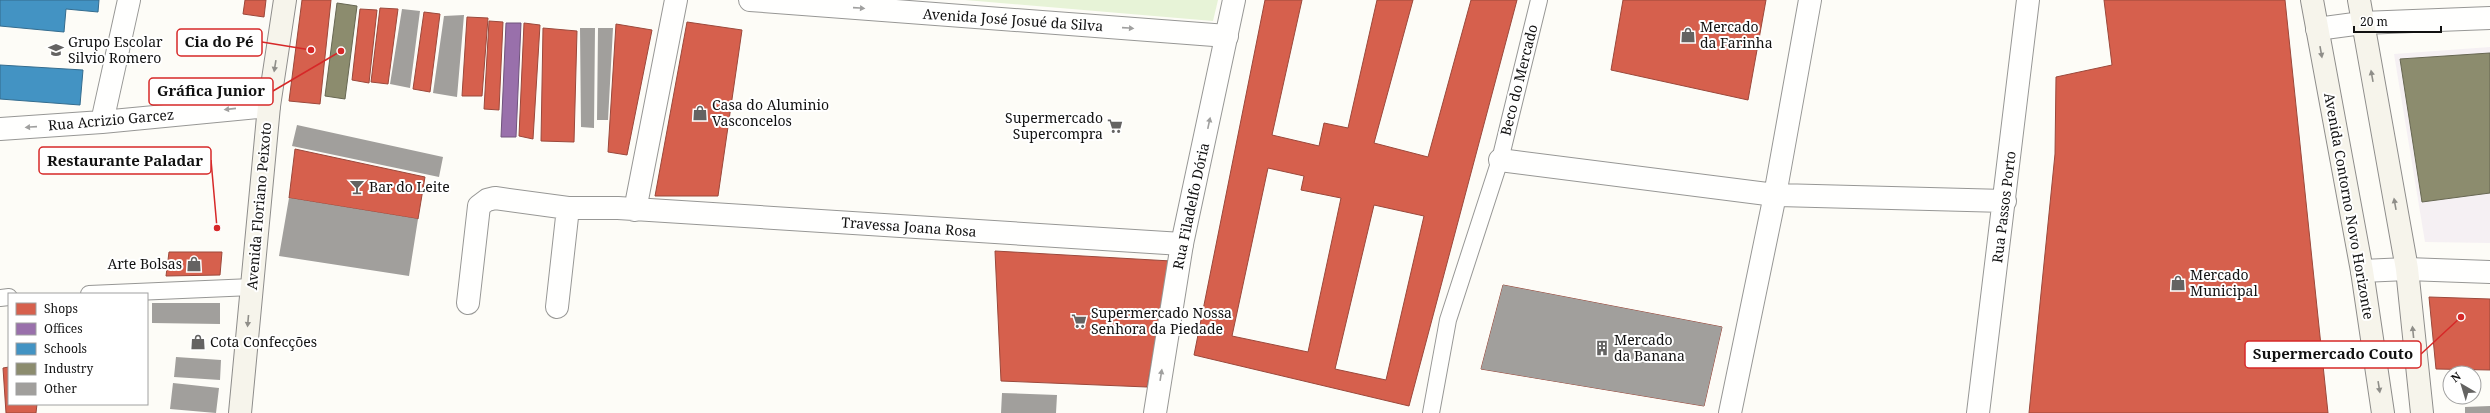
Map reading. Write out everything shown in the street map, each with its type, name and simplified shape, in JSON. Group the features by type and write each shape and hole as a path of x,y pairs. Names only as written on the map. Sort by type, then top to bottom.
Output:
{"main road":[{"name":"Avenida Floriano Peixoto","path":"240,413 269,106 285,0"},
{"name":"Avenida Contorno Novo Horizonte","path":"2312,0 2362,271 2383,413"},
{"path":"2359,0 2407,269 2422,413"}],"street":[{"path":"102,122 129,0"},
{"path":"636,210 676,0"},
{"name":"Avenida José Josué da Silva","path":"750,0 1227,36"},
{"name":"Rua Filadelfo Dória","path":"1155,413 1182,244 1234,0"},
{"path":"1730,413 1775,195 1810,0"},
{"name":"Rua Passos Porto","path":"1978,413 2005,201 2028,0"},
{"path":"2317,30 2362,23 2490,18"},
{"name":"Rua Acrizio Garcez","path":"0,129 102,122 269,106"},
{"path":"1500,160 1775,195 2005,201"},
{"name":"Travessa Joana Rosa","path":"468,303 479,206 482,202 495,198 568,208 636,210 1182,244"},
{"path":"557,307 568,208"},
{"path":"2362,271 2407,269 2490,272"}],"lane":[{"name":"Beco do Mercado","path":"1431,413 1448,320 1500,160 1539,0"},
{"path":"112,293 252,287"}],"shaded area":[{"path":"2490,47 2490,243 2425,242 2394,54"}],"green space":[{"path":"965,0 1218,0 1213,21"}],"building: Shops":[{"path":"245,0 266,0 264,17 243,14"},
{"path":"302,0 331,0 320,104 289,101"},
{"path":"1265,0 1302,0 1272,135 1319,146 1324,123 1348,128 1377,0 1413,0 1374,143 1428,157 1471,0 1517,0 1409,406 1194,355","holes":["1268,168 1304,176 1301,190 1341,198 1308,352 1232,336","1374,205 1424,216 1386,380 1335,369"]},
{"name":"Mercado da Farinha","path":"1623,0 1766,0 1748,100 1611,70"},
{"name":"Mercado Municipal","path":"2104,0 2285,0 2328,413 2029,413 2055,154 2056,77 2112,65"},
{"path":"380,8 398,9 388,84 371,82"},
{"path":"360,9 377,10 369,83 352,80"},
{"path":"424,12 440,14 430,92 413,89"},
{"path":"467,17 488,18 482,96 462,96"},
{"path":"489,21 503,22 499,110 484,109"},
{"name":"Casa do Aluminio Vasconcelos","path":"687,22 742,30 718,196 655,196"},
{"path":"524,23 540,25 533,139 519,136"},
{"path":"616,24 652,30 627,155 608,152"},
{"path":"543,28 577,31 574,142 541,141"},
{"name":"Bar do Leite","path":"295,149 425,177 418,219 289,198"},
{"name":"Supermercado Nossa Senhora da Piedade","path":"995,251 1171,261 1147,387 1001,381"},
{"name":"Arte Bolsas","path":"169,252 222,252 220,275 166,276"},
{"name":"Mercado da Banana","path":"1503,285 1722,327 1704,406 1481,369"},
{"path":"2429,297 2490,299 2490,370 2482,370 2482,365 2442,365 2442,369 2436,369"},
{"path":"8,367 8,405 37,405 36,413 6,413 3,368"}],"building: Offices":[{"path":"506,23 521,23 516,137 501,137"}],"building: Schools":[{"path":"0,0 99,0 98,12 66,9 64,32 0,26"},
{"path":"0,65 83,70 80,105 0,99"}],"building: Industry":[{"path":"337,3 357,6 345,99 325,96"},
{"path":"2490,53 2490,193 2422,202 2400,59"}],"building: Other":[{"path":"402,9 420,11 410,88 390,84"},
{"path":"464,15 457,97 433,93 444,16"},
{"path":"580,28 595,28 594,128 581,127"},
{"path":"598,28 613,28 608,120 597,120"},
{"path":"297,125 443,157 439,177 292,146"},
{"path":"289,198 418,219 409,276 279,256"},
{"name":"Mercado da Banana","path":"1503,285 1722,327 1704,406 1481,369"},
{"path":"152,303 220,303 220,324 152,323"},
{"path":"176,357 221,360 220,380 174,377"},
{"path":"173,383 219,388 216,413 170,409"},
{"path":"1002,393 1057,395 1056,413 1001,413"},
{"path":"2490,406 2490,413 2465,413 2465,407"}],"place":[{"name":"Mercado da Farinha","path":"1688,35"},
{"name":"Grupo Escolar Silvio Romero","path":"56,50"},
{"name":"Cia do Pé","path":"311,50"},
{"name":"Gráfica Junior","path":"341,51"},
{"name":"Casa do Aluminio Vasconcelos","path":"700,113"},
{"name":"Supermercado Supercompra","path":"1115,126"},
{"name":"Bar do Leite","path":"357,187"},
{"name":"Restaurante Paladar","path":"217,228"},
{"name":"Arte Bolsas","path":"194,264"},
{"name":"Mercado Municipal","path":"2178,283"},
{"name":"Supermercado Couto","path":"2461,317"},
{"name":"Supermercado Nossa Senhora da Piedade","path":"1079,321"},
{"name":"Cota Confecções","path":"198,342"},
{"name":"Mercado da Banana","path":"1602,348"}]}
